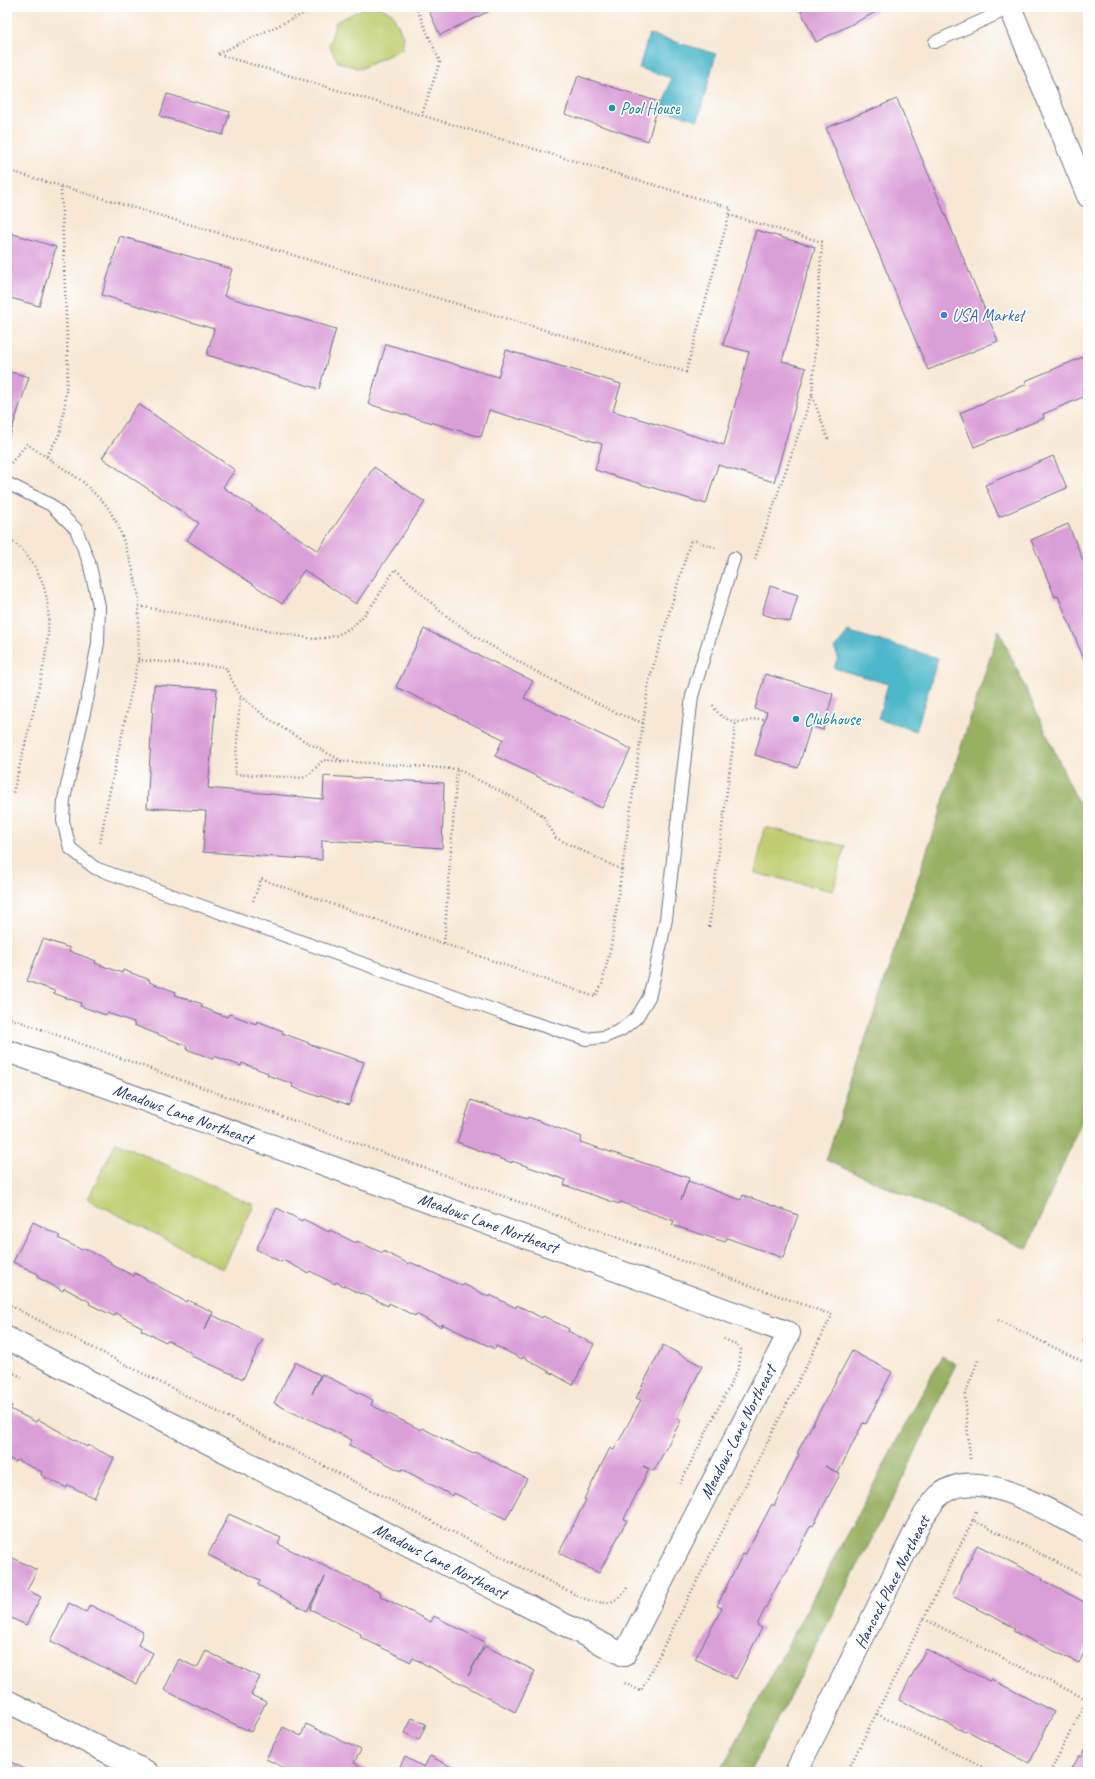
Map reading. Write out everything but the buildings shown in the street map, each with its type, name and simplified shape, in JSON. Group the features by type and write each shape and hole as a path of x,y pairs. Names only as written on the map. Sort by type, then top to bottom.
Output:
{"street":[{"path":"1010,7 1088,196"},
{"name":"Meadows Lane Northeast","path":"7,1051 380,1184 789,1333 624,1655 195,1436 7,1338"},
{"name":"Hancock Place Northeast","path":"796,1772 921,1520 941,1494 957,1485 986,1484 1008,1490 1088,1531"},
{"path":"7,1701 147,1772"}],"lane":[{"path":"935,42 1010,7"},
{"path":"7,483 51,505 76,529 89,562 100,606 98,643 89,691 64,799 63,821 70,848 94,868 502,1013 586,1039 604,1037 621,1030 637,1017 649,997 666,919 692,696 734,558"}],"path":[{"path":"7,170 686,372 731,208 422,114 217,54 318,7"},
{"path":"416,7 440,62 422,114"},
{"path":"47,456 60,433 65,403 68,366 61,186"},
{"path":"729,215 822,242 812,394 755,560 748,558"},
{"path":"812,394 828,439"},
{"path":"7,462 11,463 27,444 47,456 82,481 107,506 118,525 130,559 139,597 138,660 106,809 100,849"},
{"path":"7,538 21,548 34,564 42,580 49,615 47,652 13,793"},
{"path":"252,904 261,879 595,997 602,984 611,946 649,681 691,539 719,549"},
{"path":"139,606 313,639 334,636 351,627 368,612 395,569 441,612 476,637 555,682 614,712 643,723"},
{"path":"138,660 225,667 240,696 272,721 342,761"},
{"path":"240,696 235,774 303,778 311,773 323,760 457,769 531,807 543,816 556,838 622,870"},
{"path":"713,704 716,712 723,718 736,722 743,722 754,718 763,719"},
{"path":"709,928 736,722"},
{"path":"444,944 457,769"},
{"path":"7,1017 832,1315 641,1691 620,1680"},
{"path":"7,1304 578,1596 594,1602 610,1603 622,1596 630,1583"},
{"path":"998,1320 1088,1364"},
{"path":"847,1772 973,1520 979,1501 974,1498 971,1484 965,1394 978,1360"},
{"path":"679,1486 739,1368"},
{"path":"7,1370 28,1381"},
{"path":"973,1520 1088,1578"},
{"path":"924,1619 1088,1699 1050,1772"},
{"path":"877,1714 992,1772"}],"green space":[{"path":"366,7 378,7 392,13 404,38 402,49 360,69 338,62 329,45 336,22"},
{"path":"999,630 1088,824 1088,1106 1027,1249 826,1160"},
{"path":"765,827 845,846 833,891 755,873"},
{"path":"116,1142 254,1205 223,1269 88,1199"},
{"path":"942,1356 956,1364 901,1483 750,1772 720,1772"}],"water":[{"path":"649,34 716,54 698,120 663,110 671,78 639,68"},
{"path":"847,631 938,658 916,731 878,719 888,684 834,668 838,657 834,648 842,640"}],"place":[{"name":"Pool House","path":"612,108"},
{"name":"USA Market","path":"944,315"},
{"name":"Clubhouse","path":"796,719"}]}
